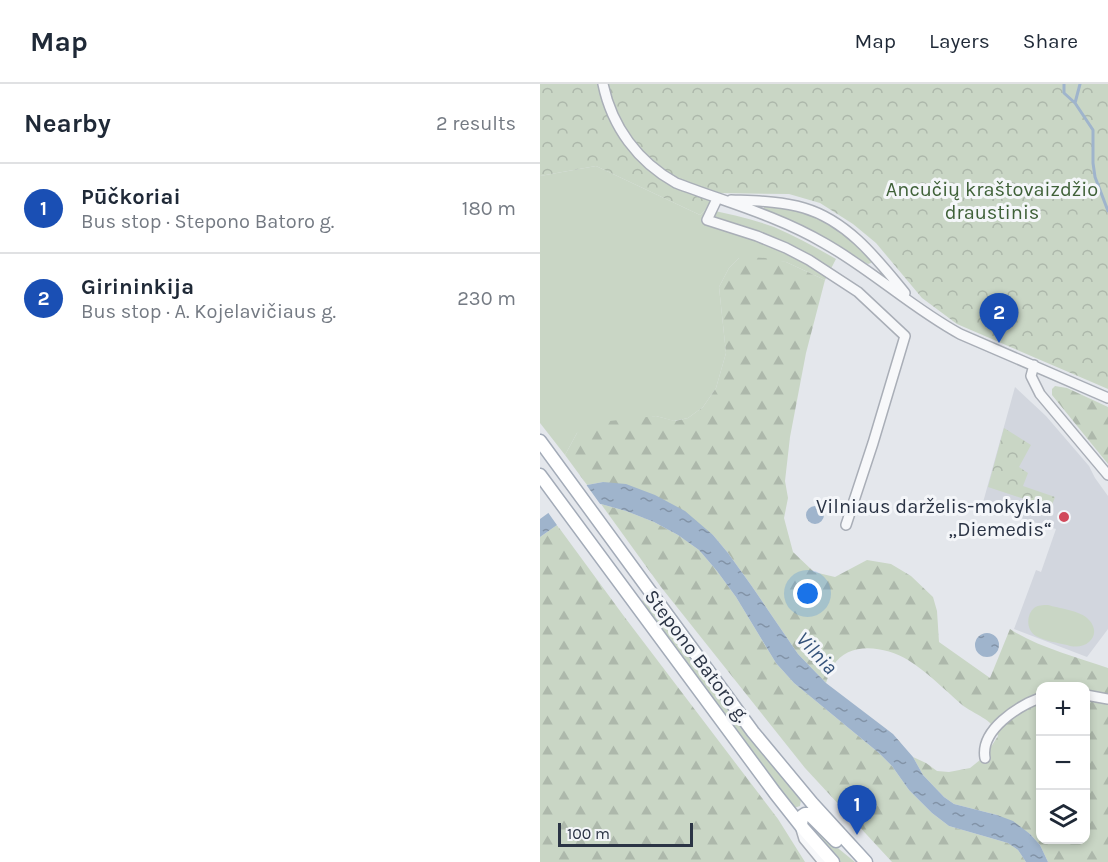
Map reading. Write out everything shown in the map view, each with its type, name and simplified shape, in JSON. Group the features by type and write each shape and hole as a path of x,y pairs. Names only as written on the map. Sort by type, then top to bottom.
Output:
{"main road":[{"name":"Stepono Batoro g.","path":"540,441 753,732 866,862"},
{"name":"Stepono Batoro g.","path":"540,476 752,763 801,826 833,862"},
{"path":"801,826 802,816 809,814 835,840 856,851"}],"street":[{"path":"603,84 616,124 639,155 662,176 795,227 854,261 940,323 960,334 1108,398"},
{"path":"717,199 782,203 827,217 866,247 914,304"},
{"path":"717,199 707,220 757,236 809,260 858,292 905,336 846,525"},
{"path":"1034,365 1031,376 1041,394 1108,475"},
{"path":"1090,696 1108,699"},
{"path":"985,758 986,742 990,734 1029,702 1036,700"},
{"path":"801,826 804,839 823,862"}],"shaded area":[{"name":"Vilniaus darželis-mokykla „Diemedis“","path":"1015,387 1046,416 1089,466 1108,496 1108,629 1087,657 1014,629 1036,570 1041,572 1056,529 982,506"}],"green space":[{"name":"Ancučių kraštovaizdžio draustinis","path":"540,84 1108,84 1108,389 957,324 922,298 876,243 853,224 820,203 789,194 717,193 700,215 596,166 540,176"},
{"path":"596,166 700,215 706,209 766,224 836,259 825,280 786,262 739,258 729,268 719,287 726,353 716,388 703,407 688,418 674,421 656,416 577,433 565,455 540,423 540,176"},
{"path":"764,206 797,211 827,222 852,240 870,258 871,263 866,263 816,233 764,209"},
{"path":"739,258 765,258 786,262 825,280 806,353 790,437 785,481 788,498 784,518 793,552 814,572 835,577 867,560 891,564 911,576 933,597 937,611 939,642 990,678 1010,629 1045,646 1108,668 1108,862 1048,862 1039,844 1090,844 1090,682 1036,682 1036,841 1030,834 997,815 954,804 923,775 913,757 937,771 949,772 970,768 985,756 998,736 988,721 966,708 915,664 899,655 879,649 868,648 848,652 833,666 826,683 798,654 751,585 713,535 603,482 587,485 565,455 577,433 591,423 656,416 675,421 688,418 703,407 716,388 726,353 719,287 729,268"},
{"path":"1055,386 1067,388 1108,407 1108,464 1052,395 1052,389"},
{"path":"1004,428 1031,445 1019,467 1028,473 1023,486 1055,497 1051,508 988,487"},
{"path":"601,504 654,522 699,550 736,597 776,663 794,683 879,753 892,766 909,790 932,813 949,826 1008,843 1018,850 1026,862 892,862 805,768 661,587"},
{"path":"557,525 778,819 805,862 540,862 540,537"},
{"path":"643,600 801,800 800,806 792,807"},
{"path":"1048,605 1087,618 1094,630 1091,640 1081,646 1075,646 1047,641 1033,633 1028,622 1031,611 1037,606"},
{"path":"811,820 855,862 839,862 807,825 807,821"}],"water":[{"path":"603,482 626,484 655,495 685,511 713,535 728,553 798,654 826,683 893,734 913,757 923,775 944,797 954,804 1013,821 1030,834 1036,844 1040,845 1048,862 1026,862 1018,850 1008,843 949,826 932,813 909,790 892,766 879,753 794,683 776,663 736,597 717,571 699,550 678,535 654,522 601,504 557,525 540,537 540,519 587,485"},
{"path":"811,506 819,506 824,511 822,522 811,524 806,519 806,511"},
{"path":"987,633 992,634 998,640 998,650 992,656 987,657 982,656 976,650 975,645 976,640 982,634"}],"pier":[{"path":"585,483 603,508 596,508 559,528 547,511"}],"waterway":[{"path":"1064,84 1064,93 1075,103 1093,130 1095,177 1108,211"},
{"path":"1075,103 1080,84"}],"place":[{"name":"Girininkija","path":"999,343"},
{"name":"Vilniaus darželis-mokykla „Diemedis“","path":"1064,517"},
{"name":"Pūčkoriai","path":"857,835"}],"water label":[{"name":"Vilnia","path":"817,653"}]}
